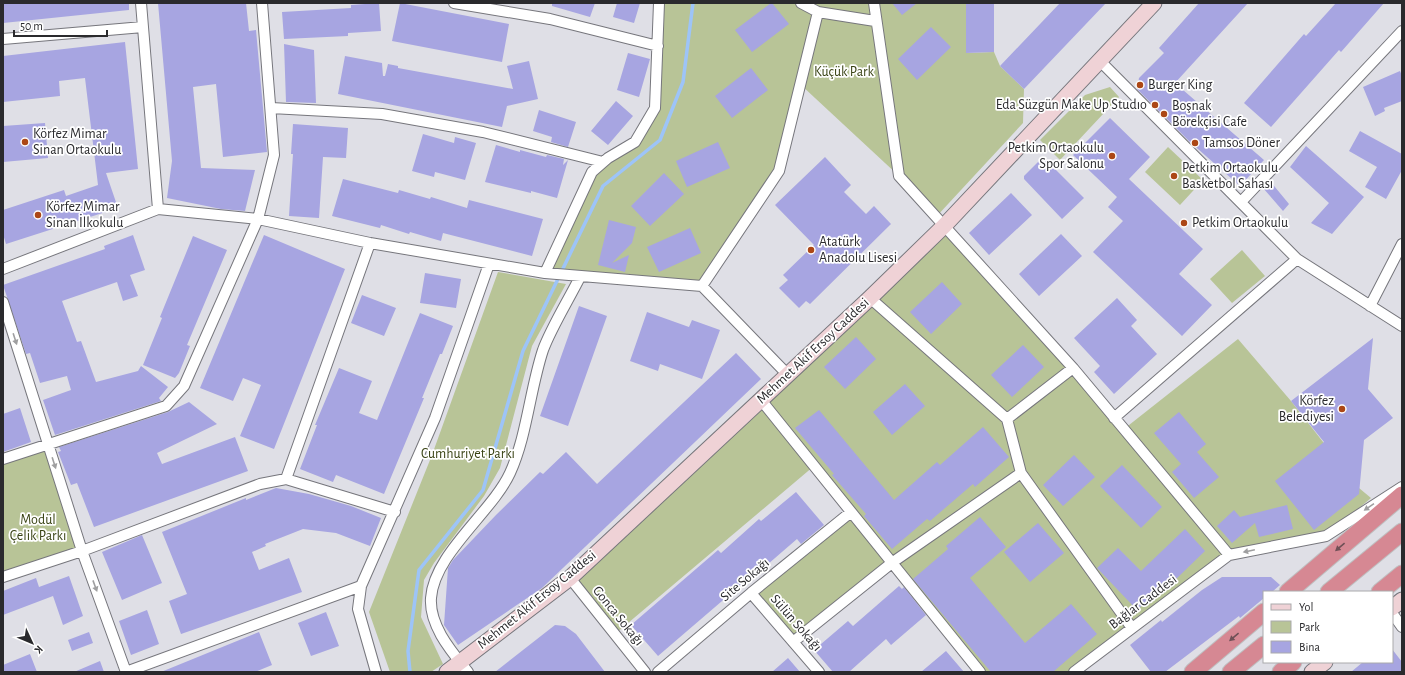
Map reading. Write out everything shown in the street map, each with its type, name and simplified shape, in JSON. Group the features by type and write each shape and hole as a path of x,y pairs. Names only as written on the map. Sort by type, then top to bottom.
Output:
{"highway":[{"path":"1289,591 1402,495"},
{"path":"1330,591 1402,532"},
{"path":"1381,591 1402,574"},
{"path":"1193,672 1263,613"},
{"path":"1231,672 1263,646"},
{"path":"1281,672 1292,663"}],"main road":[{"name":"Mehmet Akif Ersoy Caddesi","path":"447,672 464,667 570,578 870,298 944,226 1154,3"},
{"path":"1393,607 1402,600"},
{"path":"1312,672 1324,663"}],"street":[{"path":"141,3 158,209"},
{"path":"3,459 166,406 184,386 258,220 274,155 262,3"},
{"path":"454,3 550,19 658,46"},
{"path":"545,273 592,172 603,162 635,142 655,108 660,3"},
{"path":"801,3 818,12 875,21"},
{"path":"874,3 875,21 899,176 1073,368 1229,556 1326,536 1402,487"},
{"path":"702,286 779,171 818,12"},
{"path":"3,39 143,27"},
{"path":"1241,202 1402,31"},
{"path":"1100,61 1296,259 1402,326"},
{"path":"271,108 382,114 483,132 603,162"},
{"path":"3,269 158,209 258,220 370,243 545,273 702,286 788,375"},
{"path":"286,479 370,243"},
{"path":"1370,306 1402,244"},
{"path":"1114,418 1296,259"},
{"path":"376,672 358,609 361,586 435,418 489,264"},
{"path":"464,667 435,625 431,598 439,573 450,554 495,497 510,474 516,456 543,349 580,277"},
{"path":"870,298 1006,420 1021,473 1132,628"},
{"path":"3,302 82,551 126,672 361,586"},
{"path":"1006,420 1073,368"},
{"path":"761,400 893,562 980,672"},
{"path":"793,642 893,562 1021,473"},
{"path":"3,577 82,551 260,484 286,479 394,512"},
{"name":"Site Sokağı","path":"658,672 751,593 851,512"},
{"name":"Bağlar Caddesi","path":"1074,672 1229,556"},
{"name":"Gonca Sokağı","path":"570,578 645,672"},
{"name":"Sülün Sokağı","path":"751,593 819,672"},
{"path":"1393,614 1402,626"}],"green space":[{"name":"Küçük Park","path":"659,3 966,3 966,53 994,52 1000,66 1024,89 1023,123 936,217 899,176 801,85 779,171 702,286 545,273 592,172 635,142 655,108"},
{"path":"1110,87 1119,97 1060,160 1040,140 1085,95"},
{"name":"Petkim Ortaokulu Basketbol Sahası","path":"1168,147 1203,180 1180,205 1145,172"},
{"path":"944,226 1124,429 1238,339 1291,401 1359,488 1371,498 1326,536 1229,556 1074,672 980,672 893,562 793,642 751,593 851,512 814,466 615,634 570,578"},
{"path":"1242,250 1265,276 1232,303 1210,279"},
{"name":"Cumhuriyet Parkı","path":"498,272 566,284 532,346 500,468 484,496 434,563 424,580 421,617 443,664 431,672 390,672 369,612 432,455"},
{"name":"Modül Çelik Parkı","path":"48,444 82,551 3,577 3,459"}],"building":[{"path":"3,3 129,3 129,10 3,23"},
{"path":"158,3 246,3 249,31 256,30 267,152 223,157 216,84 193,87 201,168 255,170 245,211 221,209 167,198 172,161"},
{"path":"379,3 381,31 348,33 348,36 284,39 282,12 351,8 351,5"},
{"path":"400,3 509,24 502,62 392,41"},
{"path":"552,3 595,3 590,17 552,6"},
{"path":"617,3 640,3 634,23 613,17"},
{"path":"771,3 789,24 752,52 735,30"},
{"path":"892,3 917,3 902,15"},
{"path":"966,3 994,3 994,52 966,53"},
{"path":"1060,3 1106,3 1024,89 1000,66"},
{"path":"1199,3 1248,3 1175,83 1264,160 1240,186 1190,142 1137,89 1139,78 1164,53 1159,48"},
{"path":"1336,3 1384,3 1341,52 1339,50 1271,127 1244,103 1304,34 1306,36"},
{"path":"931,27 951,47 917,80 898,59"},
{"path":"125,42 138,169 106,173 118,208 6,244 3,234 3,210 64,190 66,196 98,185 85,78 59,81 60,96 3,102 3,56"},
{"path":"284,44 314,50 316,103 286,102"},
{"path":"628,53 650,59 639,97 617,90"},
{"path":"345,56 382,63 383,76 385,76 388,64 398,66 398,68 513,89 507,66 529,61 538,99 507,106 502,127 338,94"},
{"path":"751,68 768,90 732,118 715,96"},
{"path":"1400,71 1402,76 1402,101 1384,108 1385,111 1375,116 1363,87"},
{"path":"616,101 633,116 608,145 591,131"},
{"path":"539,110 576,122 568,147 551,142 552,137 533,131"},
{"name":"Petkim Ortaokulu","path":"1110,118 1150,157 1129,179 1203,249 1179,274 1212,305 1182,336 1093,252 1123,221 1108,207 1117,197 1073,155"},
{"name":"Körfez Mimar Sinan Ortaokulu","path":"45,123 48,158 3,162 3,126"},
{"path":"293,124 348,128 346,158 323,157 319,218 289,216 293,154 291,154"},
{"path":"1360,131 1402,154 1402,170 1386,199 1365,187 1377,167 1349,151"},
{"path":"423,134 454,143 455,137 476,143 465,180 435,172 434,177 412,171"},
{"path":"718,142 730,168 687,187 676,161"},
{"path":"496,145 520,152 520,150 546,157 547,155 564,159 563,165 568,160 557,198 485,182"},
{"path":"1306,146 1364,197 1332,234 1311,223 1329,203 1290,167"},
{"path":"825,157 851,185 844,192 866,214 874,206 891,224 810,304 806,301 799,308 779,288 788,280 783,275 814,245 775,205"},
{"path":"1043,157 1084,198 1062,219 1024,179 1024,176"},
{"path":"664,173 684,194 650,226 631,206"},
{"path":"343,179 398,193 399,190 430,199 431,197 467,208 469,200 543,219 532,256 443,233 441,241 410,232 409,234 381,225 380,228 332,216"},
{"path":"1270,181 1289,204 1283,211 1263,188"},
{"path":"1011,193 1032,215 989,255 969,233"},
{"path":"609,220 636,227 632,243 612,263 629,255 625,272 598,265"},
{"path":"690,228 701,253 659,272 647,247"},
{"path":"1061,234 1082,256 1039,296 1019,274"},
{"path":"133,235 145,270 130,275 138,296 123,301 117,282 62,301 77,342 81,341 96,382 138,371 141,366 168,387 159,398 161,401 55,435 43,400 71,390 67,376 40,383 30,353 26,354 3,285 105,249 104,246"},
{"path":"264,235 345,269 274,449 240,436 261,385 243,378 233,401 200,388"},
{"path":"193,236 227,250 187,345 190,346 179,373 175,378 143,365 162,318 160,317"},
{"path":"425,273 461,279 456,308 420,303"},
{"path":"942,282 962,304 931,334 910,312"},
{"path":"362,295 396,308 384,336 351,323"},
{"path":"1117,298 1137,320 1131,326 1157,354 1114,394 1094,372 1100,366 1074,338"},
{"path":"579,306 607,316 568,426 540,416"},
{"path":"647,312 689,327 692,320 720,330 702,379 660,364 658,371 630,361"},
{"path":"420,313 453,326 442,354 440,354 422,398 424,398 384,494 336,475 333,482 300,469 317,425 315,425 339,368 372,381 359,413 377,420"},
{"path":"856,337 876,359 845,389 824,367"},
{"name":"Körfez Belediyesi","path":"1373,338 1368,389 1393,418 1364,440 1359,494 1314,530 1275,481 1324,442 1291,401"},
{"path":"1023,345 1044,367 1012,397 991,375"},
{"path":"736,353 761,379 542,588 458,645 444,625 448,568 453,560 540,472 543,474 566,452 597,484"},
{"path":"905,384 925,406 892,435 873,412"},
{"path":"189,402 217,424 157,453 162,464 235,437 248,471 94,527 77,483 71,485 58,452 61,451 59,447 168,412"},
{"path":"20,408 31,442 3,452 3,414"},
{"path":"819,410 894,500 937,462 940,465 983,427 1009,457 975,487 973,484 930,521 927,519 892,549 864,516 866,514 832,475 834,474 795,428"},
{"path":"1179,412 1206,444 1197,452 1219,477 1194,498 1172,472 1181,464 1154,433"},
{"path":"1074,455 1095,477 1063,506 1043,485"},
{"path":"1122,465 1162,507 1141,528 1100,486"},
{"path":"276,488 309,494 351,506 381,518 370,546 336,533 303,529 265,544 266,546 252,552 259,570 289,558 302,592 181,634 169,601 187,594 162,532 246,498 246,500"},
{"path":"796,492 824,525 801,544 797,539 658,656 631,625 718,550 721,553 759,519 761,521"},
{"path":"1287,505 1293,529 1259,537 1255,523 1232,543 1217,526 1234,510 1240,517"},
{"path":"980,517 1006,547 970,578 1025,643 1071,604 1097,634 1053,672 991,672 913,579 948,549 946,546"},
{"path":"1038,523 1064,553 1030,582 1004,552"},
{"path":"1185,529 1205,551 1174,581 1171,578 1137,610 1097,568 1118,548 1141,571"},
{"path":"142,535 162,583 122,600 102,552"},
{"path":"69,576 83,616 63,625 53,596 3,615 3,591 36,578 39,587"},
{"path":"1222,577 1271,577 1280,585 1273,591 1263,591 1263,599 1240,618 1239,616 1165,672 1151,672 1130,645 1202,590"},
{"path":"899,586 902,589 904,587 926,615 891,645 886,639 849,672 833,672 814,650 848,621 853,626"},
{"path":"147,610 159,644 131,655 119,621"},
{"path":"326,612 339,646 311,656 298,623"},
{"path":"555,625 565,626 576,634 605,672 495,672"},
{"path":"89,632 93,643 72,651 68,640"},
{"path":"259,632 272,665 255,672 161,672"},
{"path":"1393,650 1402,662 1402,672 1351,672 1362,663 1393,663"},
{"path":"946,651 964,672 921,672"},
{"path":"30,654 37,672 3,672 3,665"},
{"path":"788,658 800,672 772,672"},
{"path":"100,661 104,672 74,672"}],"waterway":[{"path":"410,672 408,651 419,570 483,490 523,351 603,186 660,140 683,82 693,3"}],"place":[{"name":"Burger King","path":"1140,85"},
{"name":"Eda Süzgün Make Up Studıo","path":"1155,105"},
{"name":"Boşnak Börekçisi Cafe","path":"1164,114"},
{"name":"Körfez Mimar Sinan Ortaokulu","path":"25,142"},
{"name":"Tamsos Döner","path":"1195,143"},
{"name":"Petkim Ortaokulu Spor Salonu","path":"1112,156"},
{"name":"Petkim Ortaokulu Basketbol Sahası","path":"1174,176"},
{"name":"Körfez Mimar Sinan İlkokulu","path":"38,215"},
{"name":"Petkim Ortaokulu","path":"1184,223"},
{"name":"Atatürk Anadolu Lisesi","path":"811,250"},
{"name":"Körfez Belediyesi","path":"1342,409"}]}
